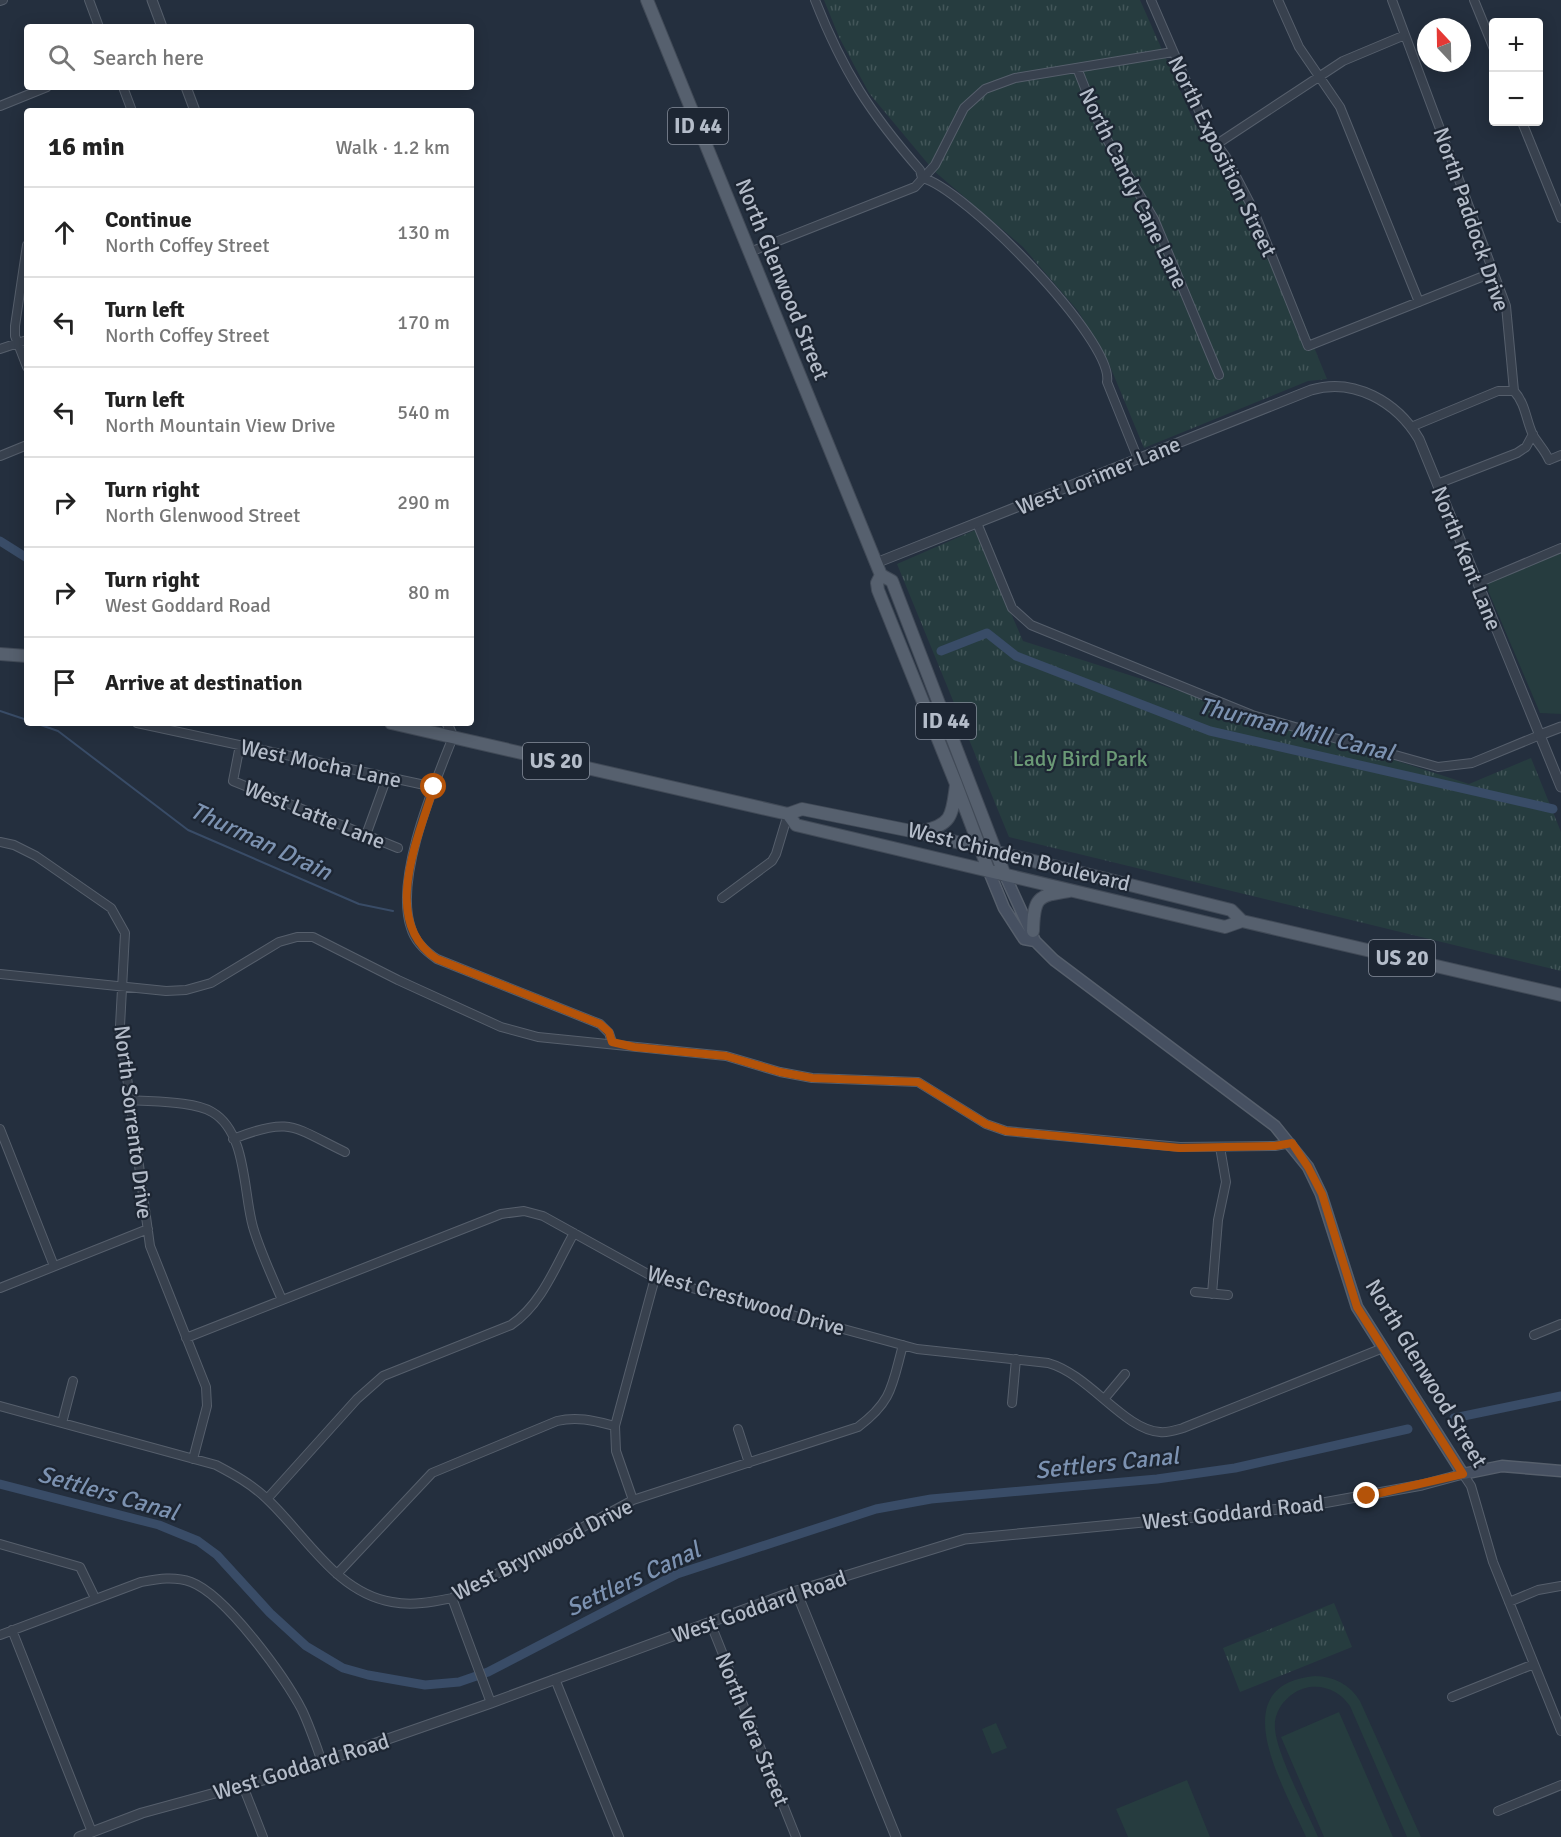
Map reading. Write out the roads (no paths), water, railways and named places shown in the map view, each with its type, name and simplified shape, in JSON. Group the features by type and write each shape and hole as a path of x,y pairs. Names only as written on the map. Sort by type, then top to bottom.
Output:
{"main road":[{"name":"North Glenwood Street","path":"647,0 879,569 892,581 1023,917 1034,936 1080,981 1275,1126 1292,1143 1322,1194 1354,1300 1463,1474"},
{"name":"North Glenwood Street","path":"879,569 878,590 957,783 988,869 1014,926 1024,939 1034,936"},
{"path":"0,654 24,656"},
{"name":"West Chinden Boulevard","path":"404,726 788,814 802,809 916,832 1231,910 1242,921 1561,995"},
{"path":"916,832 940,828 947,822 957,783"},
{"name":"West Chinden Boulevard","path":"788,814 796,825 1078,890 1228,928 1242,921"},
{"path":"1034,936 1033,912 1038,900 1044,895 1078,890"},
{"path":"1463,1474 1502,1466 1561,1471"}],"street":[{"path":"89,0 98,24"},
{"path":"152,0 161,24"},
{"path":"815,0 831,40 866,104 920,170 922,178"},
{"name":"North Exposition Street","path":"1151,0 1209,134 1217,144 1253,209 1308,346 1419,302"},
{"path":"1278,0 1299,47 1340,107 1419,302 1494,272"},
{"name":"North Paddock Drive","path":"1392,0 1506,306 1514,391 1522,402 1533,434 1542,445 1549,460 1561,455"},
{"path":"1474,0 1489,37"},
{"path":"1217,144 1343,61 1405,35"},
{"path":"750,252 915,187 935,165 964,108 985,89 1015,78 1173,52"},
{"name":"North Candy Cane Lane","path":"1077,68 1102,131 1154,219 1220,375"},
{"path":"0,106 40,90"},
{"path":"124,90 131,108"},
{"path":"187,90 194,108"},
{"path":"1524,126 1561,218"},
{"path":"922,178 940,184 1022,255 1051,286 1093,345 1108,375 1107,382 1138,459"},
{"path":"24,265 15,326 24,359"},
{"path":"0,349 24,341"},
{"name":"West Lorimer Lane","path":"879,569 976,523 1320,387"},
{"name":"North Kent Lane","path":"1320,387 1348,388 1366,392 1395,410 1412,427 1561,787"},
{"path":"1412,427 1498,391 1514,391"},
{"path":"1437,484 1517,453 1526,447 1533,434"},
{"path":"0,456 24,446"},
{"path":"976,523 1012,608 1031,625 1252,716 1438,767 1472,763 1561,727"},
{"path":"1478,584 1561,548"},
{"name":"West Mocha Lane","path":"150,726 434,787"},
{"path":"448,726 453,737 413,852 408,890 410,928 419,944 437,959 600,1024 609,1032 612,1042"},
{"name":"West Latte Lane","path":"240,745 232,781 398,848"},
{"path":"366,835 387,777"},
{"path":"722,898 772,861 777,854 788,814"},
{"name":"North Sorrento Drive","path":"0,842 14,845 36,856 111,908 126,933 120,1026 150,1246 206,1387 207,1406 193,1459"},
{"path":"0,974 166,991 186,990 211,983 279,942 297,937 313,938 501,1027 538,1037 612,1042 634,1047 726,1056 780,1072 812,1078 918,1082 986,1124 1006,1131 1142,1146 1220,1147 1292,1143"},
{"path":"130,1100 210,1110 224,1121 233,1139 243,1170 253,1228 282,1300"},
{"path":"233,1139 267,1126 281,1124 293,1127 345,1152"},
{"path":"0,1129 54,1266"},
{"path":"1212,1294 1218,1220 1226,1182 1220,1147"},
{"name":"West Crestwood Drive","path":"186,1338 501,1214 524,1210 543,1216 655,1278 917,1349 1016,1359 1063,1367 1146,1428 1159,1432 1170,1432 1293,1386 1383,1348"},
{"path":"0,1288 148,1229"},
{"path":"267,1499 357,1399 383,1376 511,1325 524,1316 535,1303 574,1233"},
{"path":"633,1500 616,1451 615,1426 655,1278"},
{"path":"1195,1292 1228,1295"},
{"path":"1534,1335 1561,1324"},
{"name":"West Brynwood Drive","path":"0,1406 216,1465 243,1478 267,1499 337,1574 357,1590 391,1602 420,1604 452,1598 633,1500 858,1427 878,1412 890,1393 903,1345"},
{"path":"1012,1403 1016,1359"},
{"path":"1105,1398 1125,1374"},
{"path":"62,1423 73,1381"},
{"path":"337,1574 432,1473 557,1421 580,1418 615,1426"},
{"path":"738,1429 749,1462"},
{"name":"West Goddard Road","path":"79,1837 142,1813 322,1762 491,1704 796,1591 965,1539 1301,1507 1422,1485 1463,1474"},
{"name":"North Glenwood Street","path":"1463,1474 1471,1486 1493,1562 1561,1729"},
{"path":"0,1544 80,1567 94,1598"},
{"path":"0,1635 141,1582 163,1578 191,1582 216,1597 292,1694 310,1730 322,1762"},
{"path":"1509,1602 1538,1590 1561,1586"},
{"path":"796,1591 896,1837"},
{"path":"452,1598 491,1704"},
{"name":"North Vera Street","path":"710,1622 796,1837"},
{"path":"12,1630 92,1832"},
{"path":"1452,1697 1534,1664"},
{"path":"555,1679 619,1837"},
{"path":"1498,1811 1561,1785"},
{"path":"243,1786 263,1837"}],"waterway":[{"name":"Thurman Mill Canal","path":"0,541 24,556"},
{"name":"Thurman Mill Canal","path":"941,651 987,633 1016,656 1210,731 1553,809"},
{"name":"Thurman Drain","path":"0,711 24,719"},
{"name":"Thurman Drain","path":"44,726 58,731 188,830 359,904 393,911"},
{"name":"Settlers Canal","path":"1454,1418 1561,1396"},
{"name":"Settlers Canal","path":"0,1484 159,1525 198,1541 217,1555 270,1613 306,1646 343,1668 425,1685 459,1682 488,1672 677,1574 876,1509 931,1499 1157,1479 1235,1468 1408,1429"}],"park label":[{"name":"Lady Bird Park","path":"1080,758"}]}
